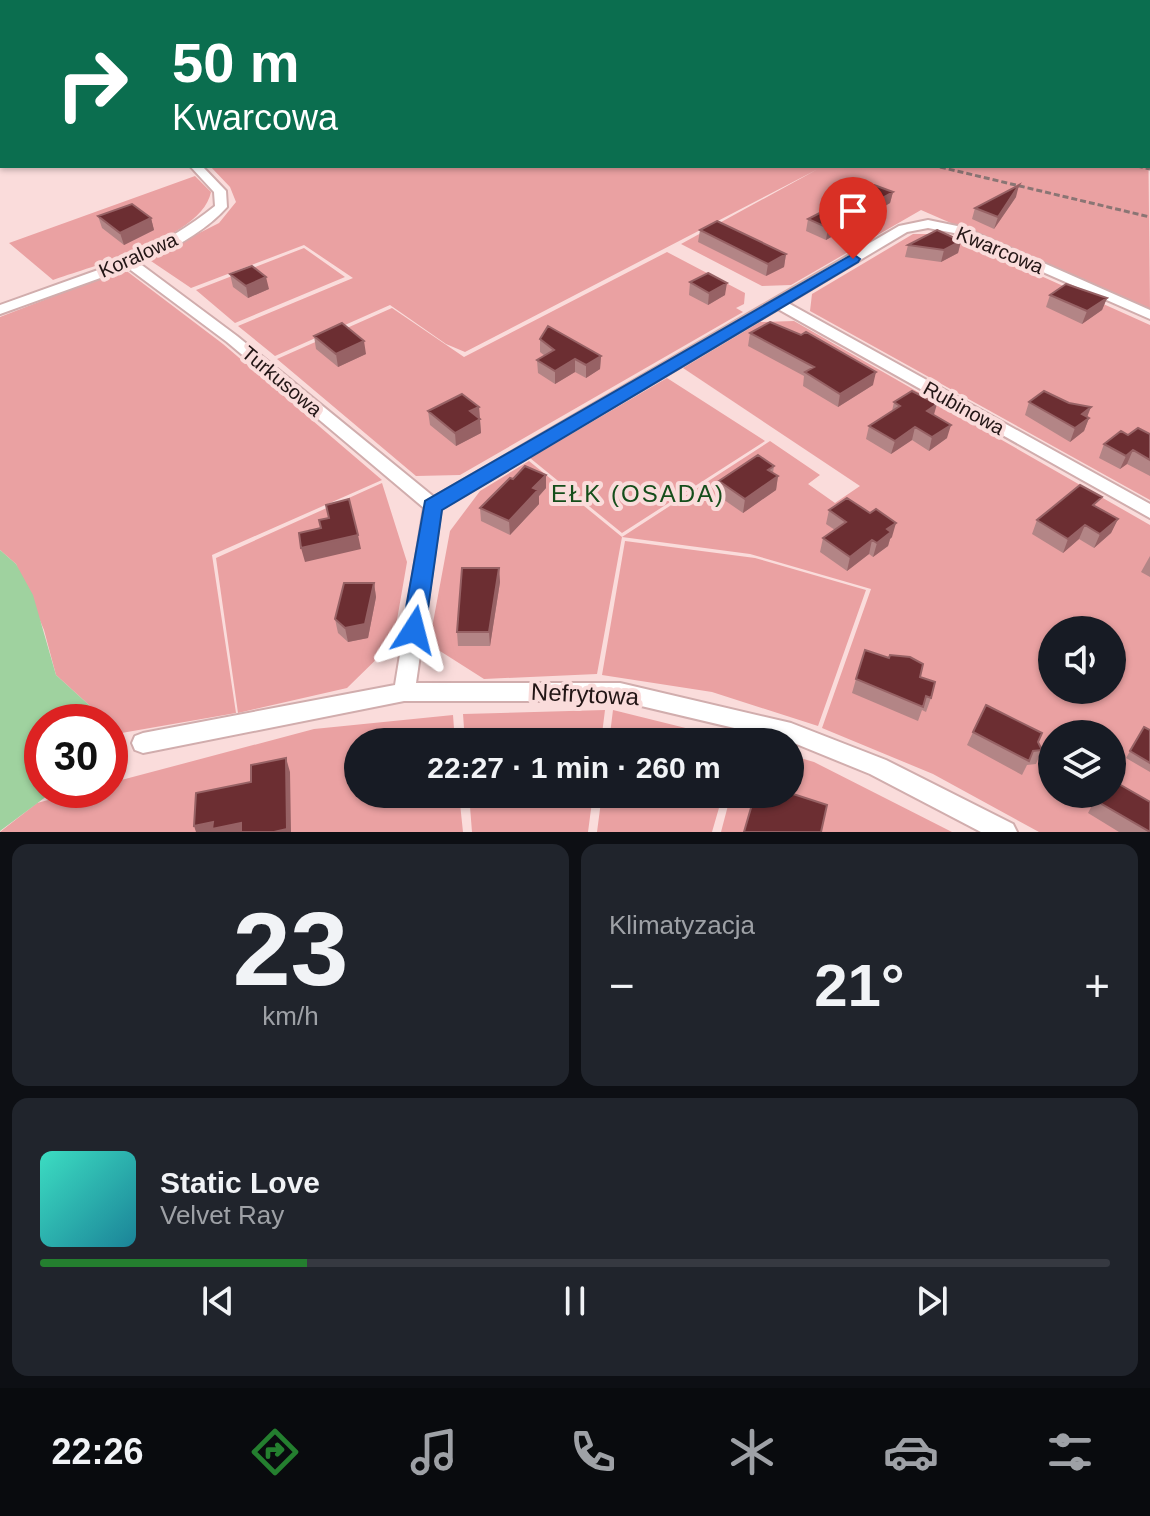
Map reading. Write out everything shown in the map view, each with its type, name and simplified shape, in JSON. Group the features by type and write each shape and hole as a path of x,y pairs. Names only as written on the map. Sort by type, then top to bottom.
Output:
{"street":[{"name":"Koralowa","path":"0,310 127,261 205,223 221,207 220,191 198,168"},
{"name":"Kwarcowa","path":"433,506 903,229 928,224 958,230 1150,315"},
{"name":"Turkusowa","path":"127,261 232,339 433,506"},
{"name":"Rubinowa","path":"778,303 1150,512"},
{"path":"404,692 433,506"},
{"name":"Nefrytowa","path":"143,743 404,692 620,692 791,732 878,767 1005,832"}],"path":[{"path":"947,168 1150,217"}],"shaded area":[{"path":"212,168 1149,168 1150,310 921,210 791,285 762,286 681,244 818,169 465,352 446,344 390,305 275,356 238,326 353,278 304,245 191,288 148,259 219,223 236,202 230,187"},
{"path":"195,176 211,192 203,208 168,236 119,258 53,280 9,243"},
{"path":"913,234 948,234 1150,325 1150,500 810,311 812,294"},
{"path":"304,248 345,277 235,323 196,290"},
{"path":"667,252 745,293 744,304 736,308 743,312 460,475 416,476 277,359 392,308 464,357"},
{"path":"124,269 223,344 382,480 212,555 236,713 128,732 128,704 88,704 56,675 44,630 16,564 0,550 0,317"},
{"path":"794,321 1150,525 1150,832 1039,832 933,774 822,728 871,589 750,554 622,537 770,441 820,475 808,484 835,503 860,486 683,368 760,322"},
{"path":"667,378 765,441 622,533 530,458"},
{"path":"529,461 622,537 597,674 484,679 429,644 450,531 480,491"},
{"path":"382,483 407,562 393,643 347,688 238,713 216,558"},
{"path":"625,541 755,558 866,590 818,726 712,692 602,675"},
{"path":"0,550 16,564 33,595 56,675 88,704 24,704 24,808 31,808 0,831"},
{"path":"605,710 603,728 464,728 463,714"},
{"path":"613,710 686,728 611,728"},
{"path":"453,715 454,728 344,728 344,808 460,808 463,832 0,832 31,808 128,808 128,778 314,729"},
{"path":"804,759 952,832 721,832 727,808 804,808"},
{"path":"470,808 591,808 588,832 472,832"},
{"path":"600,808 719,808 712,832 597,832"}],"building":[{"path":"874,185 893,192 828,228 808,219"},
{"path":"1019,185 998,217 975,208"},
{"path":"132,204 151,218 120,233 98,216"},
{"path":"717,221 786,254 768,264 700,230"},
{"path":"937,230 961,241 944,250 908,245"},
{"path":"252,266 266,277 246,286 230,274"},
{"path":"708,273 727,283 709,293 690,282"},
{"path":"1066,284 1107,298 1087,311 1050,295"},
{"path":"770,322 801,335 806,332 876,372 840,394 805,372 814,367 750,333"},
{"path":"342,323 364,341 336,354 314,336"},
{"path":"548,326 601,356 586,365 575,359 555,371 537,360 554,350 540,339"},
{"path":"912,391 937,404 927,411 951,425 932,437 915,427 895,441 869,426 900,406 894,402"},
{"path":"1044,391 1069,403 1091,407 1082,414 1089,418 1075,428 1029,402"},
{"path":"462,394 479,407 470,411 480,419 455,433 428,411"},
{"path":"1138,428 1150,434 1150,460 1133,450 1126,456 1104,444 1121,431 1128,435"},
{"path":"758,455 774,466 768,470 778,476 745,499 719,481"},
{"path":"525,466 546,475 533,488 538,490 509,521 480,508 510,478 513,479"},
{"path":"1080,485 1102,497 1093,505 1118,519 1100,534 1085,525 1068,539 1037,520"},
{"path":"847,498 870,513 876,509 896,523 887,529 891,532 877,543 872,540 850,557 823,538 846,522 829,510"},
{"path":"349,499 358,535 301,548 299,533 321,528 319,520 329,518 326,505"},
{"path":"462,568 499,568 489,632 457,632"},
{"path":"344,583 374,583 365,624 345,628 335,619"},
{"path":"865,650 889,658 890,655 910,657 923,664 920,677 935,682 931,698 926,696 923,707 856,679"},
{"path":"986,705 1038,731 1038,750 1033,751 1029,761 973,732"},
{"path":"1144,727 1150,730 1150,763 1130,751"},
{"path":"286,758 287,829 241,832 241,823 212,829 213,822 194,826 196,793 251,782 251,765"},
{"path":"1126,788 1150,802 1150,832 1109,808 1126,808"},
{"path":"804,798 827,805 821,832 744,832 751,808 804,808"}],"district":[{"name":"EŁK (OSADA)","path":"638,493"}],"route":[{"path":"414,630 433,506 853,259"}]}
